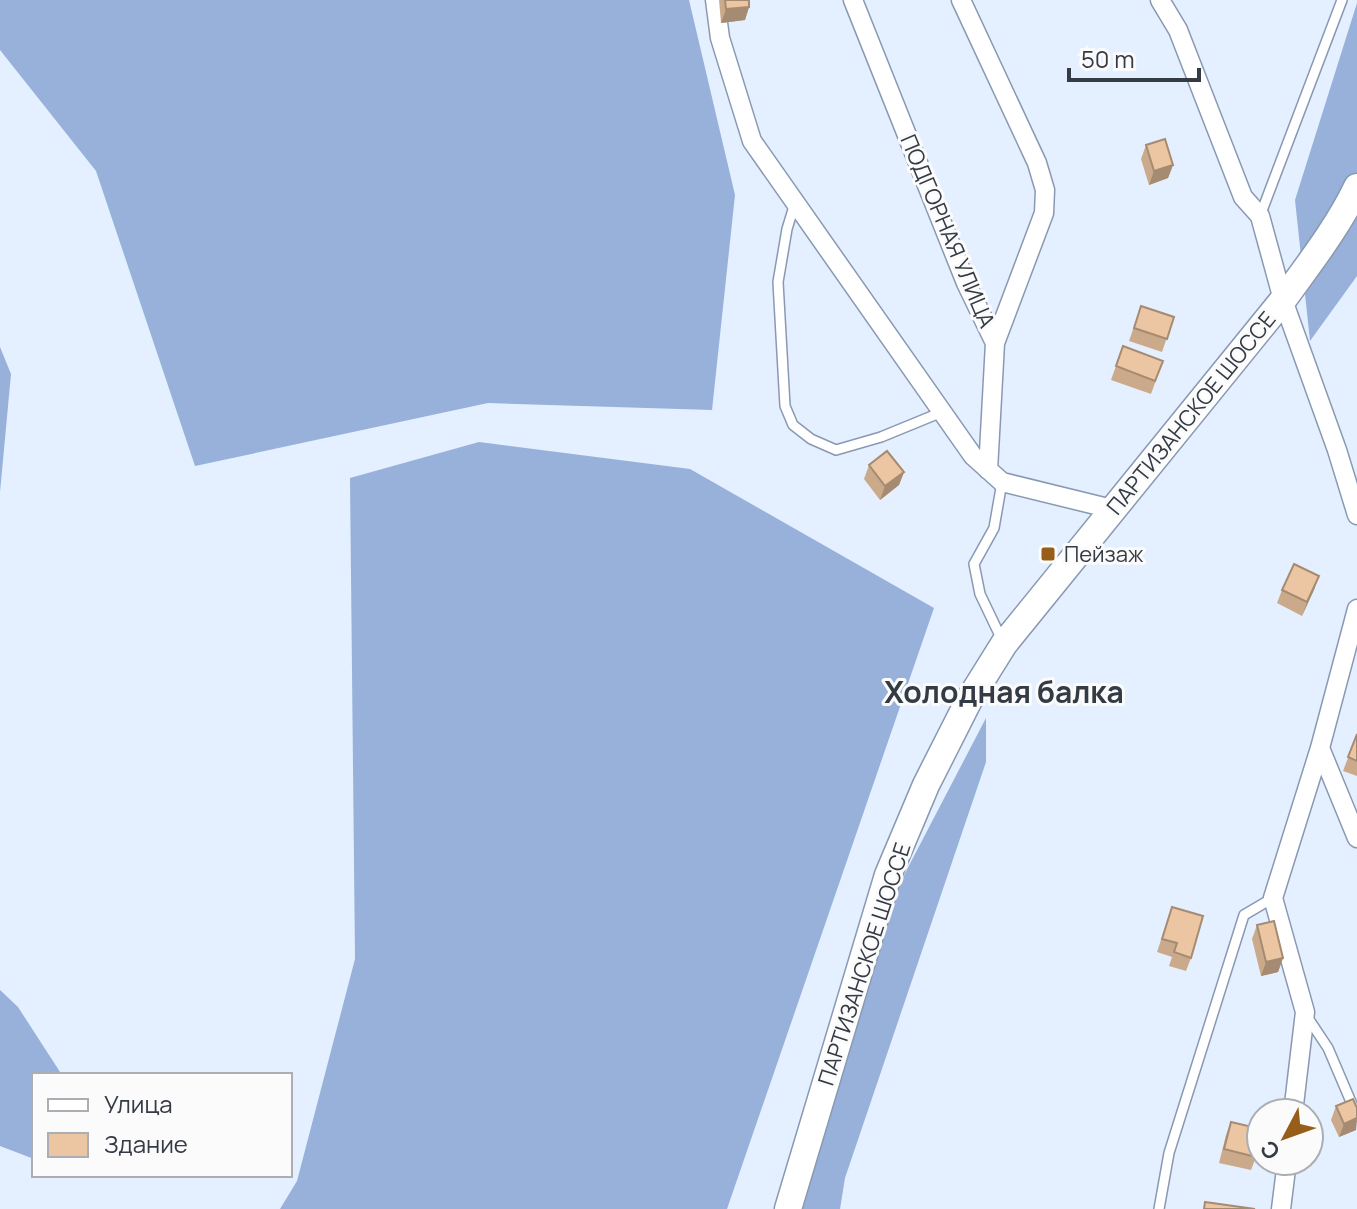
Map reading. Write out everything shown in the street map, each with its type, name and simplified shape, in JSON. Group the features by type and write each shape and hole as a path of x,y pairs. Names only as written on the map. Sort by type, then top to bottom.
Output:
{"main road":[{"name":"ПАРТИЗАНСКОЕ ШОССЕ","path":"788,1209 888,875 926,785 969,700 1004,644 1283,300 1357,187"}],"street":[{"path":"715,0 720,38 752,141 973,456 995,476 1112,509"},
{"name":"ПОДГОРНАЯ УЛИЦА","path":"853,0 966,283 995,343 995,476"},
{"path":"961,0 1037,163 1045,190 1044,213 995,343"},
{"path":"1160,0 1178,30 1243,197 1260,216 1283,300 1357,515"},
{"path":"1295,1097 1305,1012 1273,898 1320,748 1357,609"},
{"path":"1320,748 1357,838"},
{"path":"1281,1209 1285,1177"}],"lane":[{"path":"1260,216 1342,0"},
{"path":"795,201 778,282 785,406 793,425 811,439 836,450 881,437 942,412"},
{"path":"995,476 994,528 974,564 980,594 1004,644"},
{"path":"1159,1209 1169,1153 1244,915 1273,898"},
{"path":"1305,1012 1328,1048 1357,1116"}],"shaded area":[{"path":"0,0 689,0 735,195 712,410 488,403 195,466 96,171 0,50"},
{"path":"1357,3 1357,276 1310,341 1295,200"},
{"path":"0,347 11,374 0,492"},
{"path":"479,442 690,469 934,608 727,1209 280,1209 297,1181 355,959 350,478"},
{"path":"986,718 986,762 845,1178 840,1209 797,1209 890,902"},
{"path":"0,990 18,1007 61,1073 32,1073 32,1158 0,1146"}],"building":[{"path":"725,0 749,0 749,7 726,9"},
{"path":"1165,139 1173,165 1154,171 1146,145"},
{"path":"1141,306 1174,317 1167,339 1134,328"},
{"path":"1123,346 1163,361 1155,381 1116,366"},
{"path":"887,451 904,472 885,486 869,465"},
{"path":"1294,564 1319,576 1307,602 1282,590"},
{"path":"1357,734 1357,761 1348,757"},
{"path":"1172,907 1203,916 1191,958 1174,952 1177,943 1162,939"},
{"path":"1274,921 1283,958 1266,962 1257,925"},
{"path":"1353,1099 1357,1118 1344,1124 1336,1106"},
{"path":"1231,1122 1245,1125 1245,1154 1224,1149"},
{"path":"1205,1202 1255,1209 1204,1209"}],"place":[{"name":"Пейзаж","path":"1048,554"}],"district":[{"name":"Холодная балка","path":"1004,693"}]}
